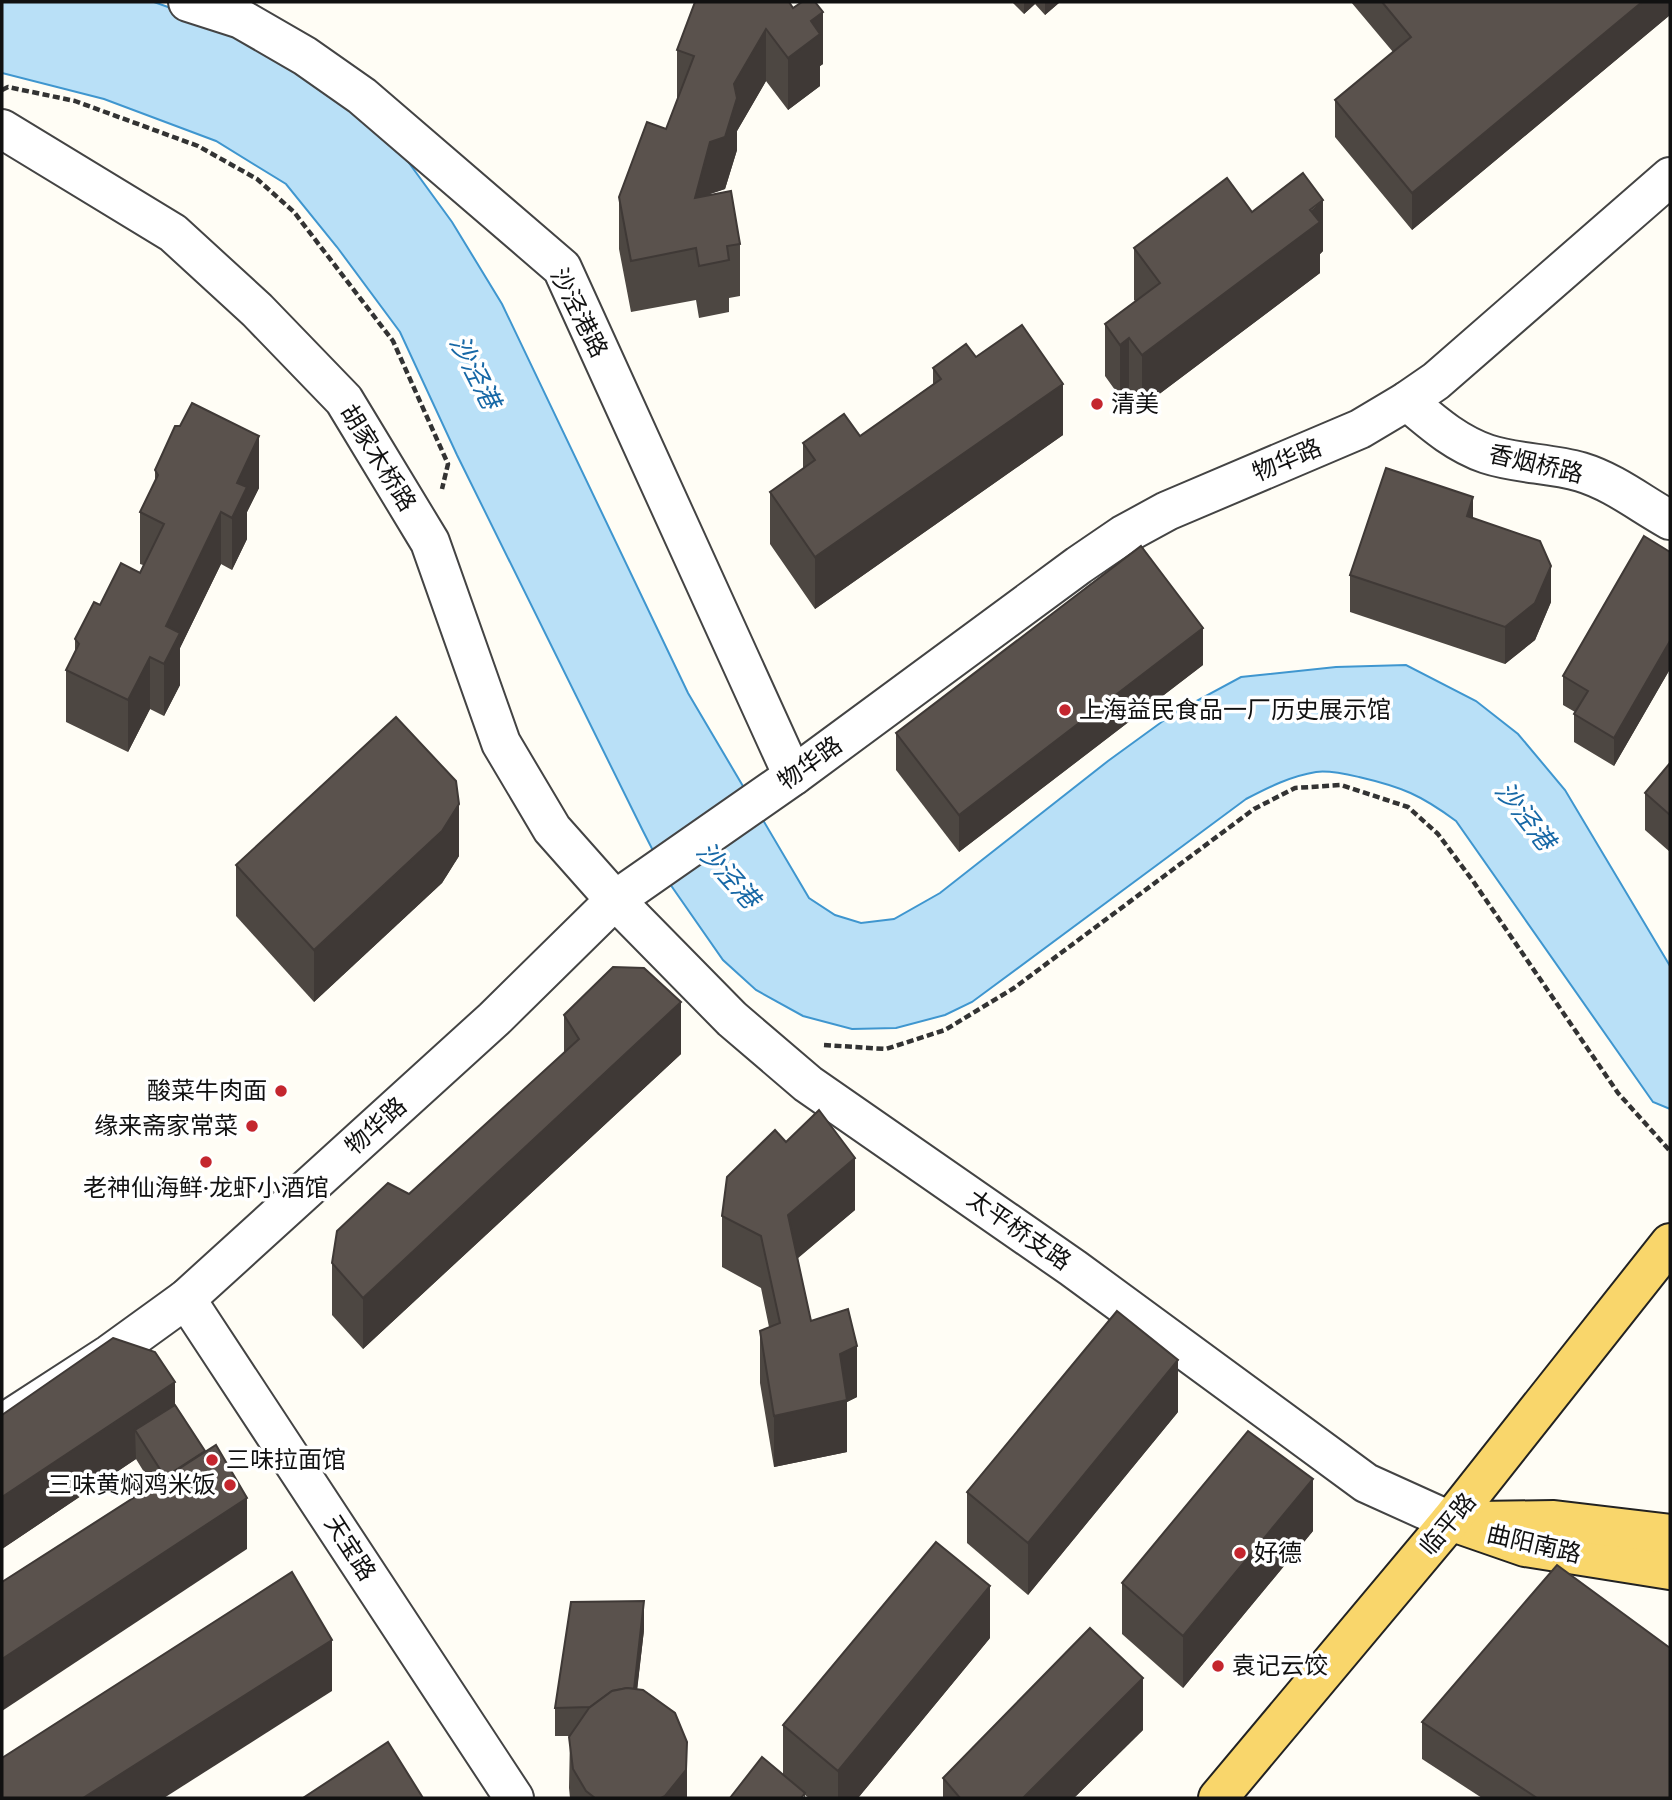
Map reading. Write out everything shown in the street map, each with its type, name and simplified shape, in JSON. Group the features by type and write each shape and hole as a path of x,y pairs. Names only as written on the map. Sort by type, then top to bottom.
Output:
{"main road":[{"name":"临平路","path":"1218,1798 1450,1521 1670,1243"},
{"name":"曲阳南路","path":"1450,1521 1554,1520 1670,1534"},
{"name":"曲阳南路","path":"1450,1521 1525,1547 1670,1570"}],"street":[{"name":"沙泾港路","path":"188,2 241,19 305,56 351,88 562,268 793,776"},
{"name":"胡家木桥路","path":"2,129 173,233 257,310 344,400 430,542 501,743 552,829 615,900"},
{"name":"物华路","path":"2,1424 110,1354 186,1299 494,1019 615,900 793,776 1123,535 1167,512 1360,429 1436,382 1670,177"},
{"name":"香烟桥路","path":"1407,401 1443,432 1471,447 1504,458 1583,473 1620,489 1670,520"},
{"name":"太平桥支路","path":"615,900 732,1019 808,1084 1073,1268 1366,1483 1450,1521"},
{"name":"天宝路","path":"186,1299 514,1798"}],"path":[{"path":"2,90 8,86 75,101 198,146 257,179 294,212 393,341 448,464 430,542"},
{"path":"818,1043 830,1047 887,1049 945,1030 1014,988 1254,809 1295,788 1341,785 1408,807 1438,834 1618,1093 1670,1151"}],"water":[{"name":"沙泾港","path":"2,2 154,2 264,41 401,152 452,222 502,304 688,693 809,898 835,915 861,923 894,919 940,893 1108,761 1174,713 1241,677 1336,667 1406,665 1476,701 1518,734 1565,790 1670,966 1670,1109 1653,1102 1456,821 1399,788 1338,773 1321,772 1298,776 1246,799 972,1002 945,1015 896,1028 852,1029 803,1016 756,990 723,960 670,884 457,455 400,332 337,247 286,184 216,141 104,99 2,73"}],"building":[{"path":"695,2 789,2 793,8 802,2 815,2 823,12 811,21 820,34 788,58 766,29 734,84 737,98 725,137 710,142 695,198 731,191 740,244 727,246 729,260 699,266 696,248 631,261 619,197 647,122 666,129 694,56 677,50"},
{"path":"1382,2 1642,2 1412,193 1335,100 1411,37"},
{"path":"1303,173 1323,200 1310,210 1320,222 1142,355 1129,338 1120,345 1105,324 1160,283 1134,248 1227,178 1252,212"},
{"path":"1022,325 1063,384 815,557 770,492 815,460 803,443 844,414 860,436 941,379 933,368 966,344 976,357"},
{"path":"192,403 259,436 237,483 247,487 232,518 221,512 166,626 180,633 164,664 150,657 128,700 66,670 79,644 75,639 94,602 100,605 121,563 140,573 164,524 140,512 158,475 155,470 175,426 180,426"},
{"path":"1386,468 1473,497 1467,516 1540,541 1551,566 1535,603 1505,627 1350,575"},
{"path":"1644,536 1670,552 1670,641 1614,738 1574,714 1588,691 1563,676"},
{"path":"1141,546 1203,628 959,815 896,733"},
{"path":"396,717 456,781 459,804 442,831 314,950 236,865"},
{"path":"1670,763 1670,815 1645,793"},
{"path":"613,967 644,968 681,1002 363,1298 332,1263 337,1231 388,1183 409,1194 579,1039 564,1015"},
{"path":"819,1110 855,1158 788,1215 811,1321 848,1309 857,1346 840,1354 847,1400 774,1416 760,1331 780,1323 761,1236 722,1216 727,1177 775,1130 786,1142"},
{"path":"1117,1311 1178,1360 1028,1543 967,1492"},
{"path":"113,1338 155,1352 175,1382 2,1497 2,1415"},
{"path":"175,1405 205,1451 165,1477 135,1430"},
{"path":"1248,1431 1313,1479 1183,1636 1122,1583"},
{"path":"216,1445 247,1498 2,1659 2,1582"},
{"path":"936,1542 990,1586 838,1771 783,1725"},
{"path":"1557,1565 1670,1648 1670,1798 1537,1798 1422,1722"},
{"path":"292,1572 332,1640 83,1798 2,1798 2,1758"},
{"path":"644,1601 634,1689 612,1691 590,1707 555,1708 571,1602"},
{"path":"1090,1628 1143,1678 1023,1798 960,1798 943,1778"},
{"path":"627,1688 643,1690 675,1713 687,1742 686,1770 661,1798 595,1798 586,1791 573,1769 569,1737 589,1708 612,1691"},
{"path":"388,1742 423,1798 303,1798"},
{"path":"762,1757 805,1793 801,1798 730,1798"}],"place":[{"name":"清美","path":"1097,404"},
{"name":"上海益民食品一厂历史展示馆","path":"1065,710"},
{"name":"酸菜牛肉面","path":"281,1091"},
{"name":"缘来斋家常菜","path":"252,1126"},
{"name":"老神仙海鲜·龙虾小酒馆","path":"206,1162"},
{"name":"三味拉面馆","path":"212,1460"},
{"name":"三味黄焖鸡米饭","path":"230,1485"},
{"name":"好德","path":"1240,1553"},
{"name":"袁记云饺","path":"1218,1666"}]}
